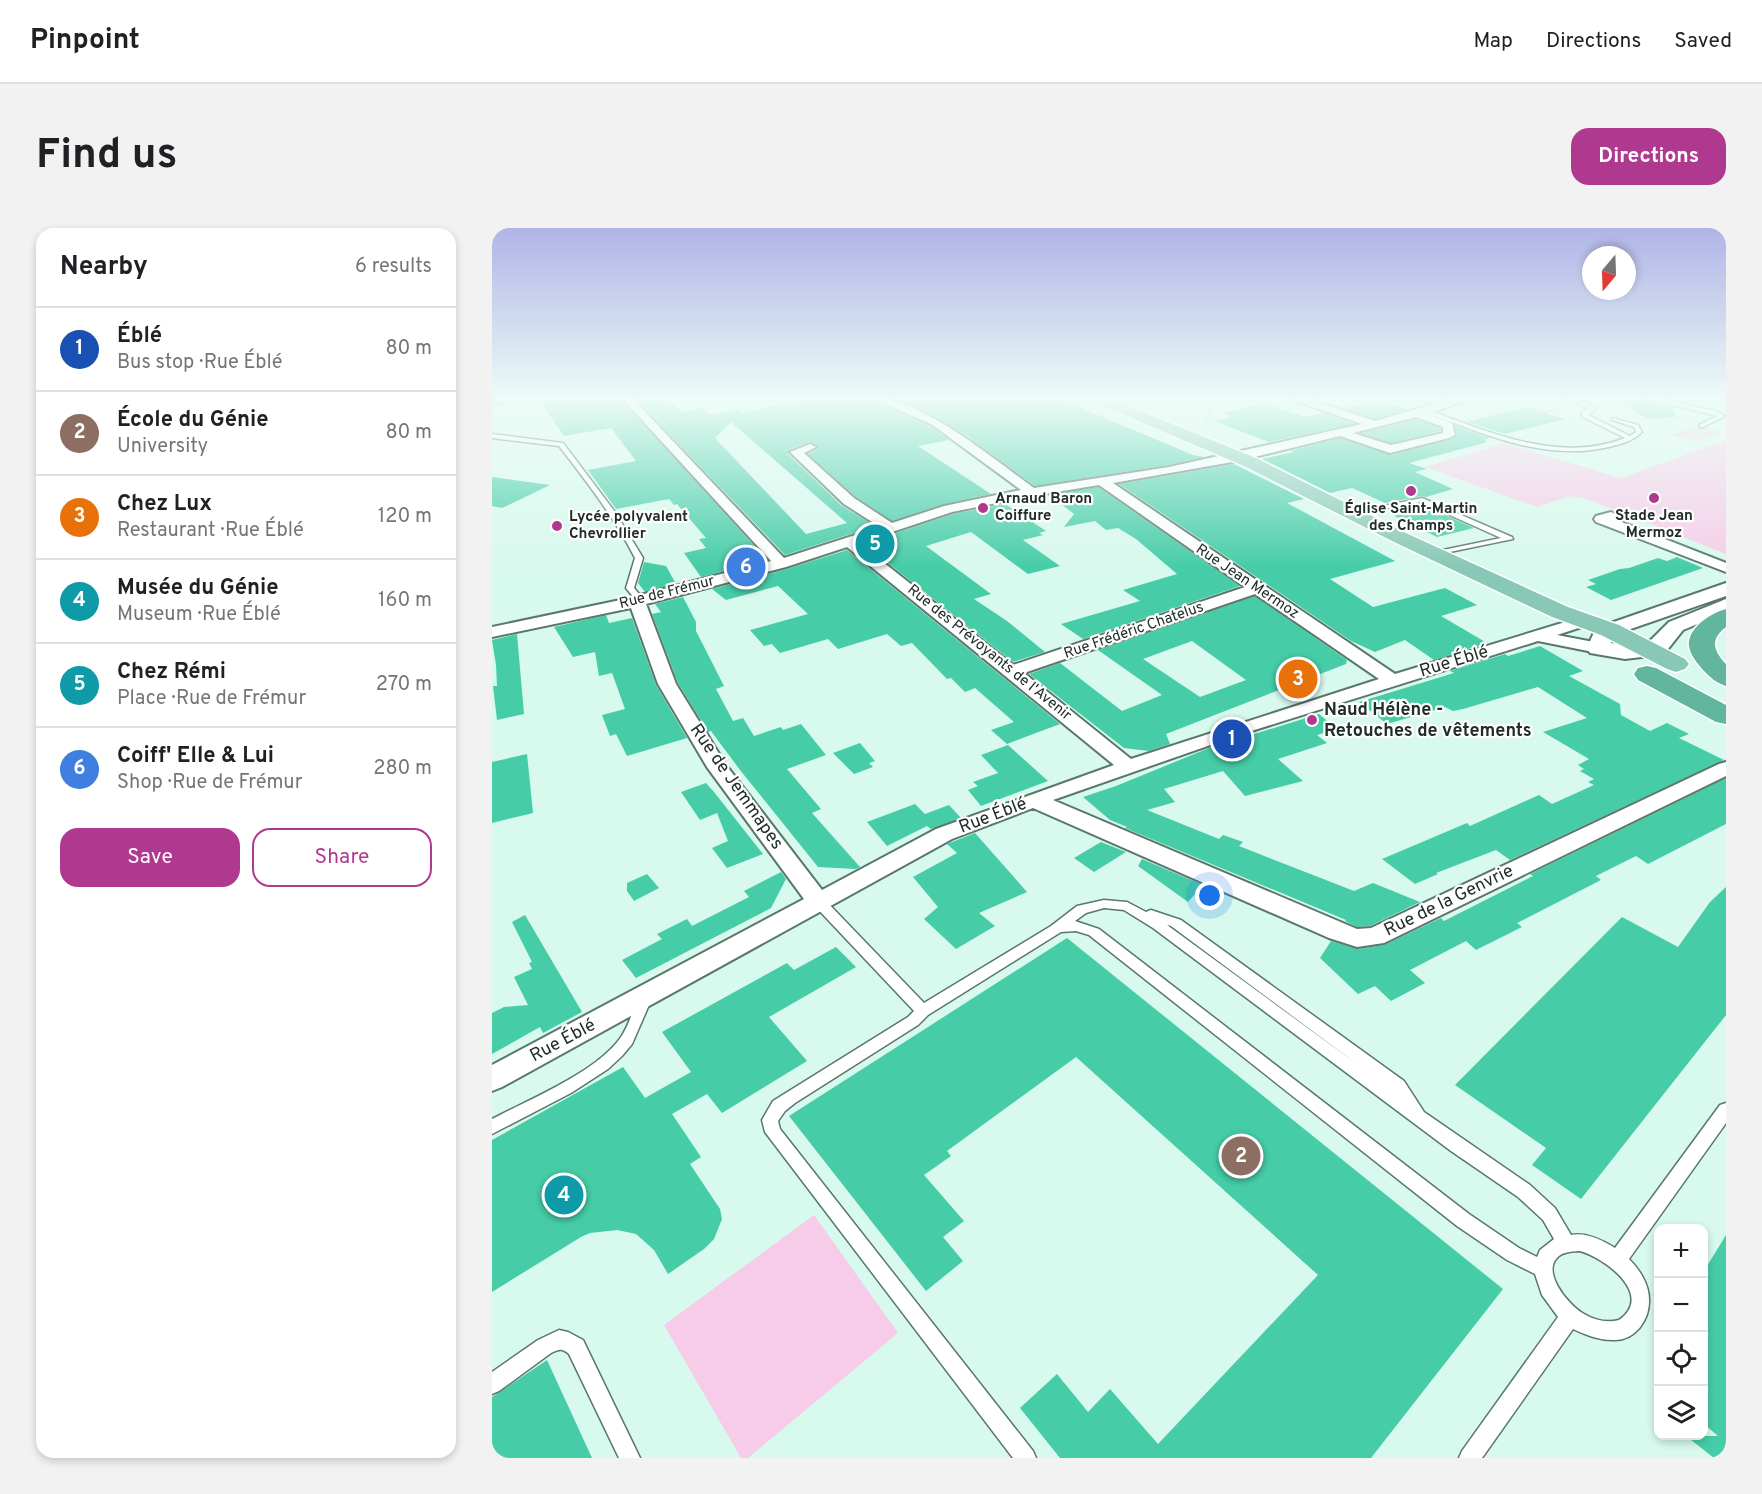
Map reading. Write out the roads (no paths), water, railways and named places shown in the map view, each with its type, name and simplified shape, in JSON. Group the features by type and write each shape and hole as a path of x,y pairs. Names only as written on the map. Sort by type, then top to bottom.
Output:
{"highway":[{"path":"1726,616 1708,626 1701,641 1702,651 1708,661 1726,678"},
{"path":"1651,657 1726,716"},
{"path":"1676,664 1726,691"}],"main road":[{"path":"1222,454 1430,560 1538,609 1586,621 1604,639"},
{"path":"1223,454 1438,553 1538,609 1561,629 1604,639 1676,664"}],"street":[{"path":"680,454 781,564"},
{"path":"799,454 849,501 890,528"},
{"path":"980,454 1032,492"},
{"name":"Rue de Frémur","path":"492,632 639,601 781,564 949,509 1246,454"},
{"name":"Rue Jean Mermoz","path":"1101,481 1393,681"},
{"path":"1611,516 1601,519 1726,568"},
{"name":"Rue des Prévoyants de l'Avenir","path":"849,542 1128,766"},
{"path":"1586,621 1726,582"},
{"name":"Rue Frédéric Chatelus","path":"1010,671 1033,666 1256,588"},
{"path":"1604,639 1726,589"},
{"name":"Rue de Jemmapes","path":"639,601 667,684 700,740 717,767 818,901"},
{"path":"1726,605 1676,626 1651,657 1695,709 1726,725"},
{"name":"Rue Éblé","path":"492,1079 944,834 1128,766 1586,621"},
{"name":"Rue Éblé","path":"1530,638 1604,639"},
{"name":"Rue de la Genvrie","path":"1034,800 1338,932 1365,938 1375,937 1726,768"}],"lane":[{"path":"569,454 597,491 639,558 639,565 630,588 639,601"},
{"path":"1383,507 1422,500 1509,539 1438,553"},
{"path":"818,901 923,1011"},
{"path":"1026,1458 770,1127 772,1113 779,1106 914,1021 923,1011 1056,928 1072,914 1092,905 1115,904 1137,910 1422,1120 1524,1191 1549,1214 1566,1243"},
{"path":"1056,928 1076,926 1094,932 1463,1220 1513,1254 1544,1269"},
{"path":"492,1127 591,1073 609,1059 627,1040 645,996"},
{"path":"1617,1260 1726,1110"},
{"path":"1566,1243 1588,1244 1604,1250 1617,1260 1634,1280 1639,1295 1639,1308 1634,1320 1624,1328 1610,1331 1594,1329 1570,1317 1557,1305 1548,1290 1544,1269 1550,1252 1566,1243"},
{"path":"1469,1458 1570,1317"},
{"path":"492,1384 545,1346 560,1340 569,1342 576,1347 630,1458"}],"place":[{"name":"Église Saint-Martin des Champs","path":"1411,491"},
{"name":"Stade Jean Mermoz","path":"1654,498"},
{"name":"Arnaud Baron Coiffure","path":"983,508"},
{"name":"Lycée polyvalent Chevrollier","path":"557,526"},
{"name":"Chez Rémi","path":"875,544"},
{"name":"Coiff' Elle & Lui","path":"746,567"},
{"name":"Chez Lux","path":"1298,679"},
{"name":"Naud Hélène - Retouches de vêtements","path":"1312,720"},
{"name":"Éblé","path":"1232,739"},
{"name":"École du Génie","path":"1241,1156"},
{"name":"Musée du Génie","path":"564,1195"}]}
